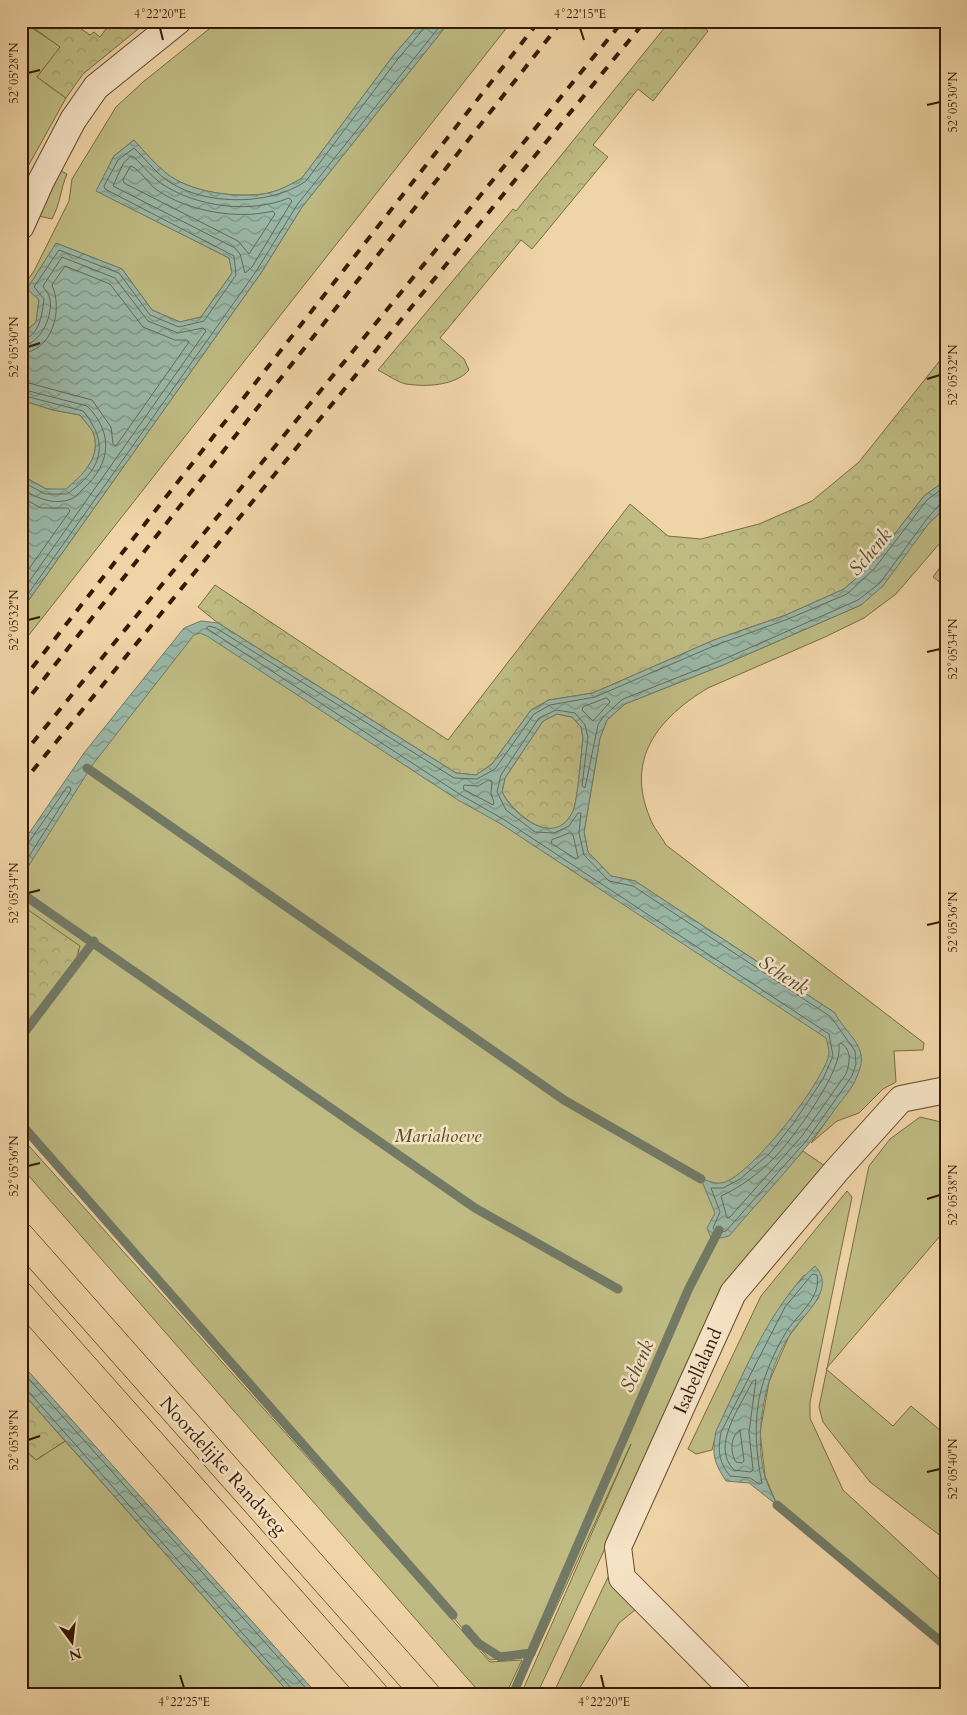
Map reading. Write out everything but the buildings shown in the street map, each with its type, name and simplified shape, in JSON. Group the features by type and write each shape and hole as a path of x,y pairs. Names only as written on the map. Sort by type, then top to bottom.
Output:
{"main road":[{"name":"Noordelijke Randweg","path":"21,1237 426,1694"},
{"name":"Noordelijke Randweg","path":"21,1296 374,1694"}],"street":[{"path":"21,226 41,181 73,120 96,87 178,21"},
{"name":"Isabellaland","path":"737,1694 622,1578 618,1547 733,1294 837,1170 901,1099 946,1090"}],"green space":[{"path":"21,21 61,47 37,77 66,98 26,170 21,166"},
{"path":"24,21 70,21 90,35 94,32 100,37 112,21 148,21 83,74 66,98 37,77 60,47"},
{"path":"219,21 423,21 393,56 302,178 283,188 268,193 251,195 226,194 199,189 176,180 166,173 153,162 134,140 114,156 97,191 229,258 232,273 201,317 180,322 152,310 122,269 56,243 39,300 36,322 21,336 21,289 34,271 69,201 72,179 116,107 143,82"},
{"path":"450,21 512,21 21,645 21,611 261,273 302,207"},
{"path":"670,21 697,21 708,31 653,101 638,89 593,145 608,157 532,249 521,240 440,338 464,359 469,370 448,382 422,385 403,383 378,370 513,209 516,211"},
{"path":"59,170 67,174 55,213 52,219 39,216"},
{"path":"946,353 946,480 924,496 870,566 844,589 786,615 714,640 593,693 549,700 531,710 492,764 476,775 456,773 218,623 198,607 215,585 448,740 630,504 668,536 701,539 759,524 812,501 859,462"},
{"path":"21,400 53,410 80,415 93,432 95,452 92,459 83,473 66,490 46,489 21,475"},
{"path":"946,507 946,536 896,594 864,618 708,688 674,713 661,727 651,742 644,759 641,777 643,797 651,821 666,845 924,1043 923,1050 894,1051 896,1082 883,1089 859,1113 837,1121 811,1143 832,1113 852,1037 841,1026 835,1013 635,881 611,876 588,852 584,832 600,738 607,720 625,704 723,665 861,605 929,523"},
{"path":"946,559 946,587 933,577"},
{"name":"Mariahoeve","path":"211,627 855,1050 726,1237 803,1151 825,1166 731,1279 537,1694 521,1694 631,1444 534,1656 490,1660 128,1242 21,1125 21,865 186,633"},
{"path":"557,714 572,717 581,727 583,738 578,787 573,811 565,822 556,828 546,828 536,825 525,818 502,792 505,778 543,721"},
{"path":"21,905 80,946 77,957 21,1031"},
{"path":"920,1117 941,1122 946,1131 946,1229 827,1368 869,1166 890,1139"},
{"path":"21,1137 490,1662 522,1660 506,1694 481,1694 21,1167"},
{"path":"847,1191 852,1197 810,1402 810,1418 843,1490 946,1585 946,1646 777,1505 765,1476 760,1432 769,1382 789,1336 819,1297 804,1275 767,1329 752,1357 723,1418 712,1450 696,1454 688,1449 761,1296"},
{"path":"827,1370 893,1426 911,1406 946,1435 946,1540 870,1482 823,1422 819,1407"},
{"path":"21,1391 65,1441 36,1460 21,1446"},
{"path":"65,1441 290,1694 21,1694 21,1446 36,1460"},
{"path":"609,1575 621,1595 635,1610 619,1623 576,1694 553,1694"}],"water":[{"path":"423,21 450,21 302,207 261,273 21,611 21,475 46,489 66,489 83,473 95,452 93,432 80,415 53,410 21,400 21,336 36,322 39,300 27,289 56,243 122,269 152,310 180,322 201,317 232,273 229,258 96,191 114,156 134,140 166,173 176,180 199,189 226,194 251,195 268,193 283,188 302,178 393,56"},
{"path":"946,480 946,507 929,523 883,586 861,605 723,665 625,704 607,720 600,738 584,832 588,852 611,876 635,881 835,1013 856,1042 861,1054 860,1070 848,1093 798,1157 729,1236 712,1240 707,1228 715,1213 701,1179 720,1183 732,1178 748,1166 784,1127 815,1084 825,1066 829,1053 826,1038 501,824 458,800 207,636 200,633 194,635 93,764 21,878 21,845 84,753 184,628 201,621 218,623 456,773 476,775 492,764 531,710 549,700 593,693 714,640 786,615 844,589 870,566 924,496","holes":["557,714 572,717 581,727 583,738 578,787 573,811 565,822 556,827 546,828 535,825 525,819 502,792 505,778 543,721"]},
{"path":"815,1266 821,1275 820,1293 783,1347 775,1364 763,1405 761,1454 766,1480 777,1505 749,1483 726,1481 718,1468 715,1457 716,1431 758,1343 771,1321 799,1282"},
{"path":"21,1363 317,1694 290,1694 21,1391"}],"waterway":[{"path":"87,768 564,1100 701,1179"},
{"path":"21,893 475,1208 618,1289"},
{"path":"21,1037 94,941"},
{"path":"21,1124 453,1615"},
{"name":"Schenk","path":"513,1694 689,1288 719,1230"},
{"path":"777,1505 946,1646"},
{"path":"466,1629 478,1643 500,1657 531,1653"}],"railway":[{"path":"21,682 539,21"},
{"path":"21,708 562,21"},
{"path":"21,757 623,21"},
{"path":"21,785 645,21"}]}
